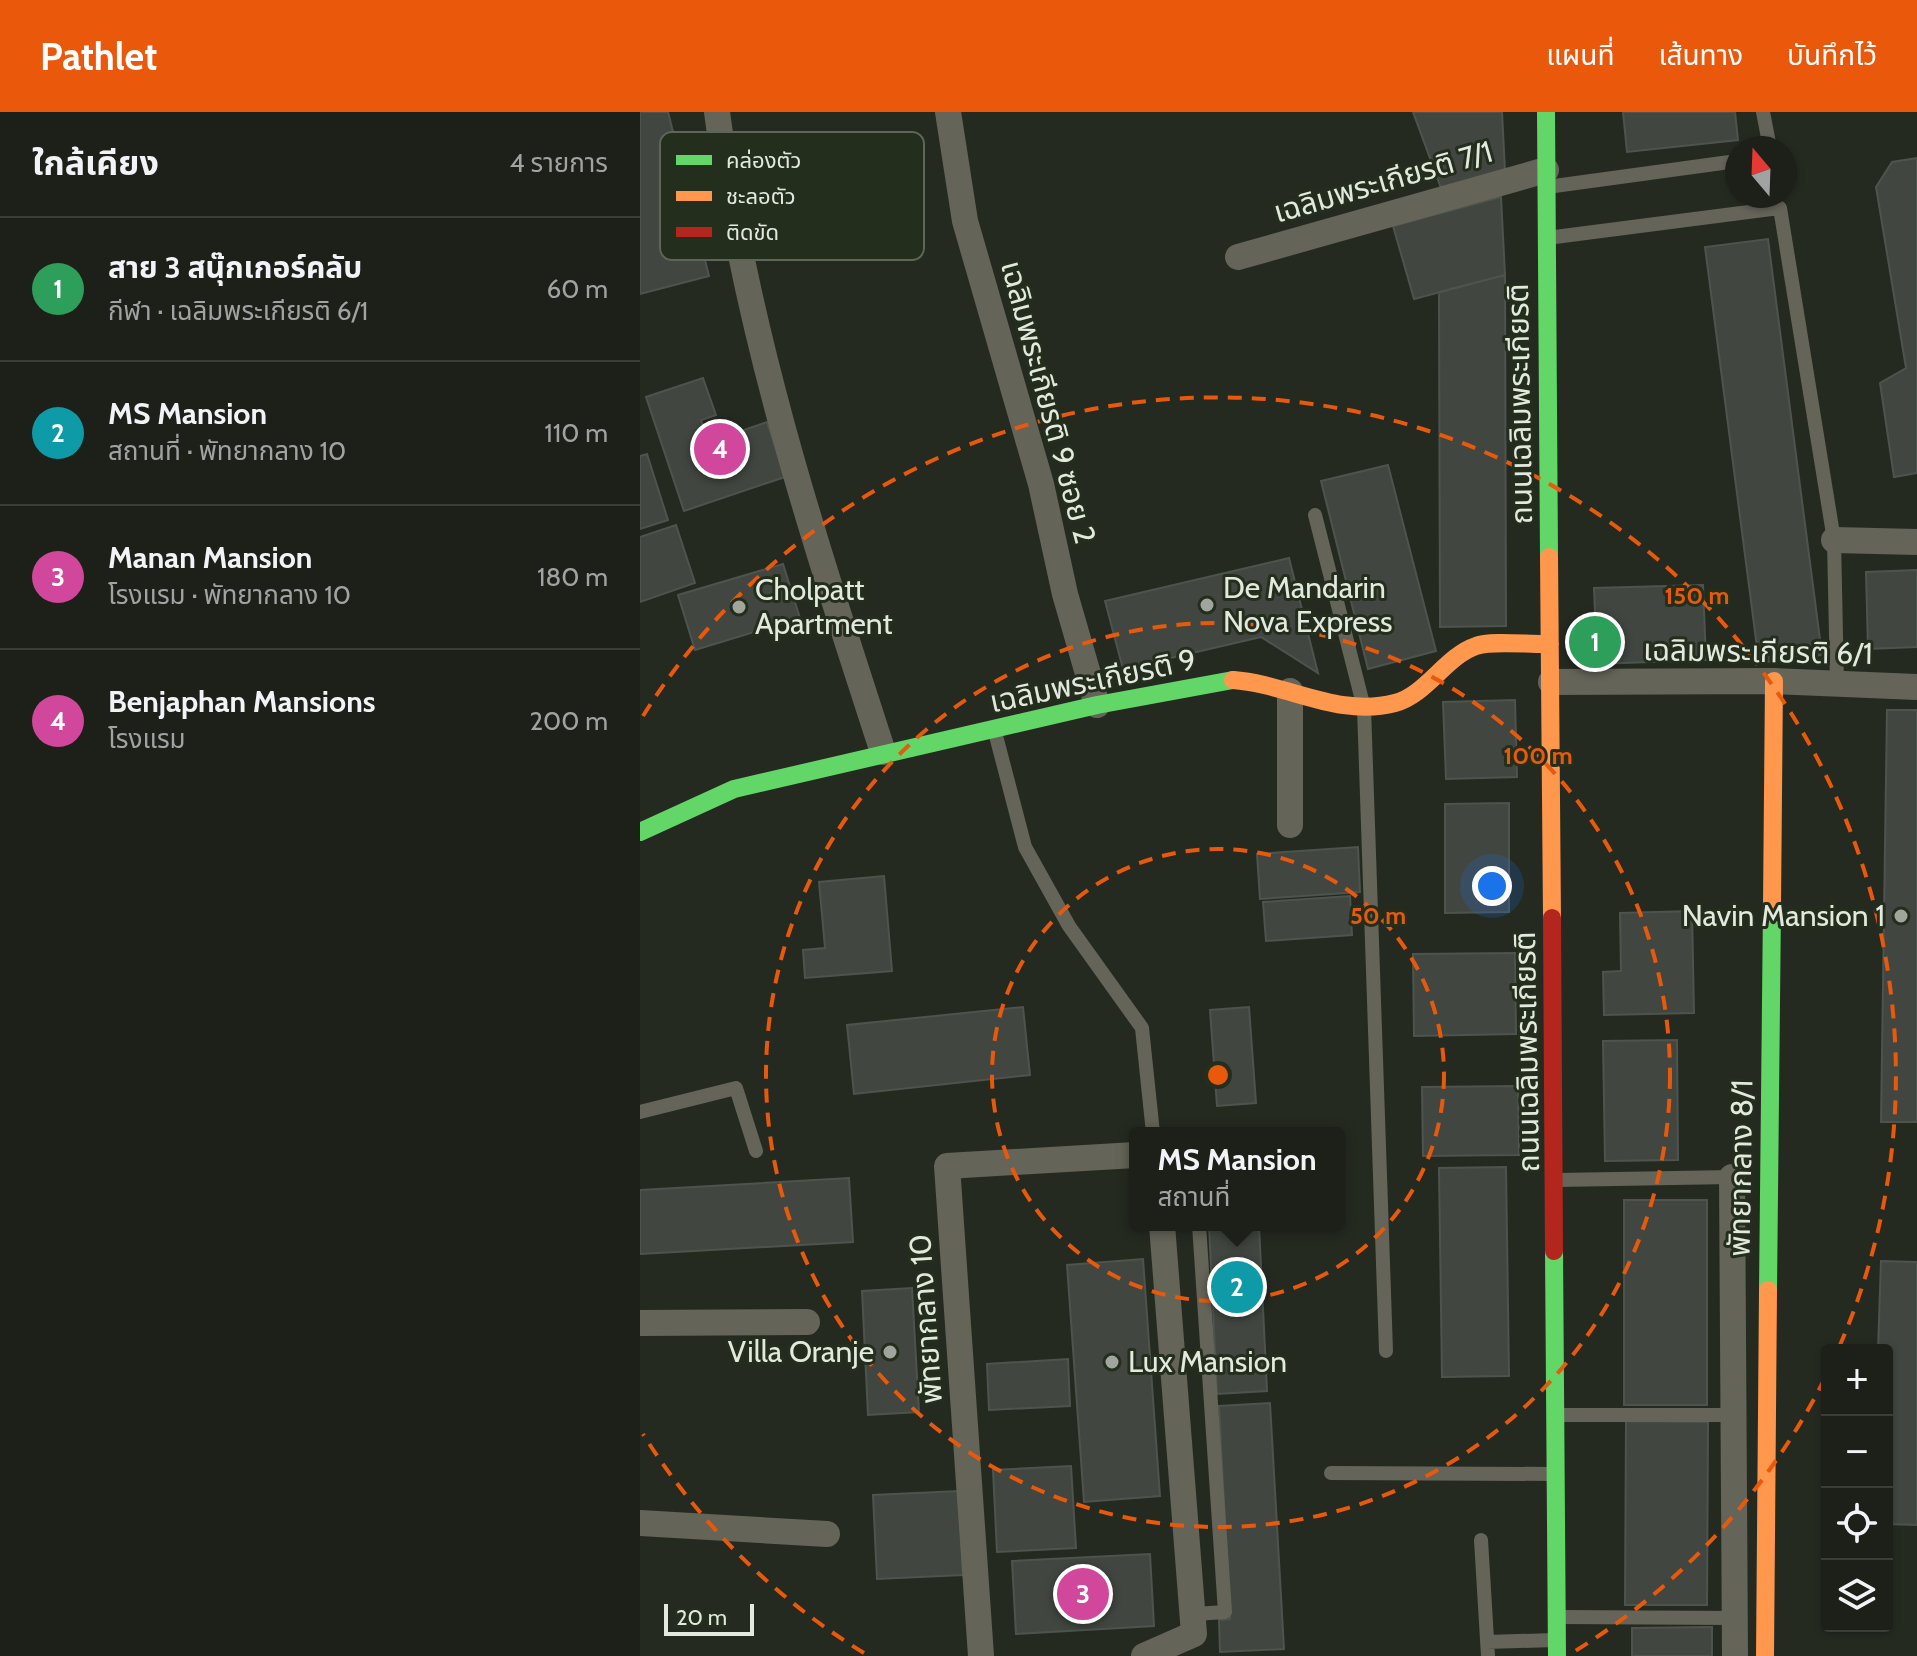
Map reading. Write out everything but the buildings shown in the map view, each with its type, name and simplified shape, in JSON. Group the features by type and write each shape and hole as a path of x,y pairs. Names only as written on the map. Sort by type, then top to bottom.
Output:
{"street":[{"path":"717,112 719,132"},
{"name":"เฉลิมพระเกียรติ 9 ซอย 2","path":"948,112 965,221 1041,484 1065,594 1097,705"},
{"name":"ถนนเฉลิมพระเกียรติ","path":"1546,112 1557,1648"},
{"name":"เฉลิมพระเกียรติ 7/1","path":"1238,257 1546,178"},
{"path":"742,260 797,487 883,752"},
{"path":"1834,540 1917,542"},
{"name":"เฉลิมพระเกียรติ 9","path":"640,832 734,789 883,752 995,731 1097,705 1230,680 1290,691 1317,701 1364,708 1399,702 1476,646 1550,644"},
{"name":"เฉลิมพระเกียรติ 6/1","path":"1551,682 1774,681 1917,687"},
{"name":"พัทยากลาง 8/1","path":"1765,1656 1774,681"},
{"path":"1290,691 1290,825"},
{"name":"พัทยากลาง 10","path":"981,1656 947,1166 1129,1155"},
{"path":"1732,1177 1735,1656"},
{"path":"1144,1656 1194,1634 1195,1614 1163,1231"},
{"path":"640,1323 807,1322"},
{"path":"640,1523 827,1534"}],"lane":[{"path":"1763,112 1768,136"},
{"path":"1546,178 1725,162"},
{"path":"1546,239 1741,208"},
{"path":"1780,208 1834,540 1837,683"},
{"path":"1315,515 1364,708 1386,1351"},
{"path":"995,731 1025,847 1069,926 1142,1028 1152,1127"},
{"path":"640,1112 736,1088 756,1151"},
{"path":"1556,1180 1732,1177"},
{"path":"1195,1614 1225,1612 1199,1231"},
{"path":"1557,1415 1733,1415"},
{"path":"1331,1473 1557,1474"},
{"path":"1481,1540 1487,1649 1557,1648"},
{"path":"1557,1617 1735,1618"}],"traffic: fast":[{"path":"1546,112 1549,557"},
{"path":"640,832 734,789 1097,705 1233,680"},
{"path":"1768,1290 1772,906"},
{"path":"1554,1251 1557,1656"}],"traffic: slow":[{"path":"1549,557 1552,918"},
{"path":"1233,680 1334,703 1374,706 1406,699 1455,658 1476,646 1550,644"},
{"path":"1772,906 1774,681"},
{"path":"1765,1656 1768,1290"}],"traffic: jam":[{"path":"1552,918 1554,1251"}],"place":[{"name":"Benjaphan Mansions","path":"720,449"},
{"name":"De Mandarin Nova Express","path":"1207,605"},
{"name":"Cholpatt Apartment","path":"739,607"},
{"name":"สาย 3 สนุ๊กเกอร์คลับ","path":"1595,642"},
{"name":"Navin Mansion 1","path":"1901,916"},
{"name":"MS Mansion","path":"1237,1287"},
{"name":"Villa Oranje","path":"890,1352"},
{"name":"Lux Mansion","path":"1112,1362"},
{"name":"Manan Mansion","path":"1083,1594"}]}
